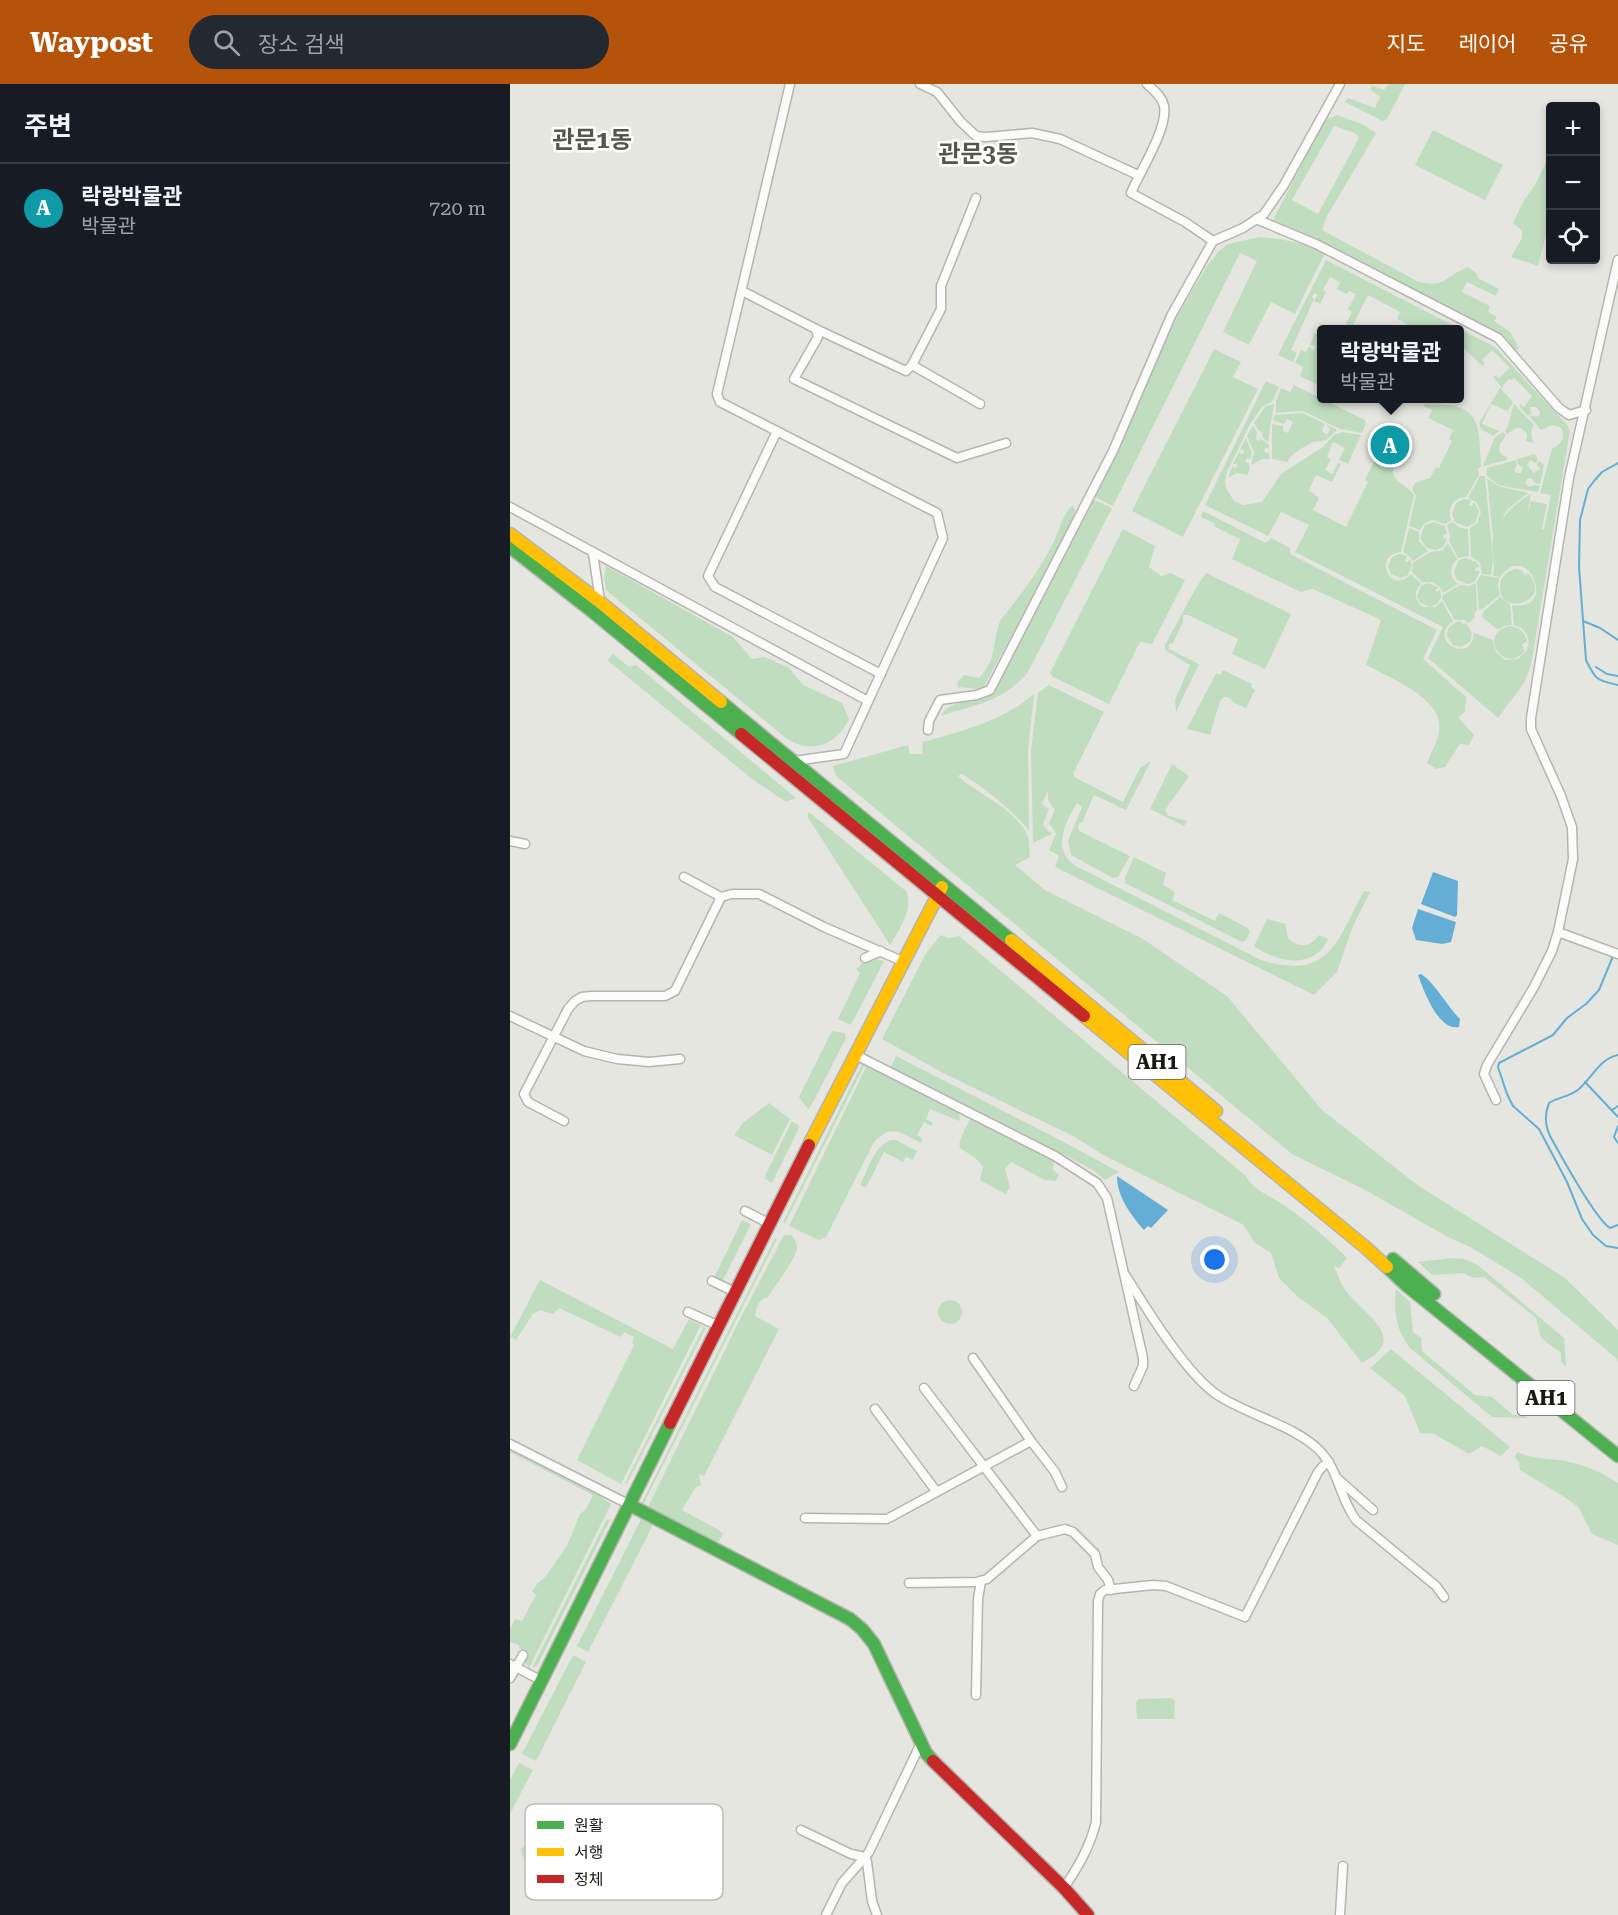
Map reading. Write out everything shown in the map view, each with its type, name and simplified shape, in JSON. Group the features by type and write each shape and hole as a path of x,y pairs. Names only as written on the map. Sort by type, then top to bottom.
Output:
{"main road":[{"path":"510,534 600,602 936,894"},
{"path":"510,547 944,884 936,894 854,1054 510,1744"},
{"name":"AH1","path":"944,884 1618,1456"},
{"name":"AH1","path":"936,894 1365,1247 1406,1285 1618,1443"},
{"path":"630,1505 850,1619 862,1629 874,1644 926,1753 1064,1888 1088,1915"}],"street":[{"path":"790,84 717,394 720,402 937,513 943,538 844,754 790,766"},
{"path":"920,84 938,92 961,122 976,136 1032,133 1060,139 1138,175"},
{"path":"1147,84 1161,98 1164,117 1160,132 1131,193 1185,222 1213,241"},
{"path":"928,730 928,721 940,700 976,695 990,690 1113,451 1170,316 1213,241 1264,214 1284,185 1340,84"},
{"path":"742,291 906,371 912,365 941,309 940,286 976,198"},
{"path":"1256,219 1316,244 1498,338 1559,408 1569,415 1586,410"},
{"path":"1496,1100 1484,1074 1552,951 1573,859 1572,827 1561,796 1531,729 1531,718 1569,478 1618,260"},
{"path":"816,329 818,337 794,379 957,458 1006,443"},
{"path":"912,365 980,404"},
{"path":"777,431 708,576 715,587 881,674"},
{"path":"510,507 868,701"},
{"path":"593,553 600,602"},
{"path":"510,841 525,844"},
{"path":"684,877 722,897 732,894 759,894 824,927 902,961"},
{"path":"564,1121 528,1102 524,1094 568,1009 582,997 665,996 675,991 722,897"},
{"path":"1558,932 1618,954"},
{"path":"865,958 881,951"},
{"path":"510,1016 584,1052 617,1059 649,1062 680,1059"},
{"path":"854,1054 1055,1156 1097,1183 1107,1198 1143,1358 1143,1366 1134,1386"},
{"path":"745,1211 770,1224"},
{"path":"1122,1269 1178,1353 1210,1390 1308,1441 1322,1453 1338,1478 1349,1511 1356,1520 1436,1586 1444,1598"},
{"path":"712,1281 735,1292"},
{"path":"688,1312 719,1326"},
{"path":"973,1358 1055,1472 1062,1487"},
{"path":"924,1388 1024,1522 1037,1536"},
{"path":"875,1409 936,1491"},
{"path":"805,1518 887,1519 1031,1441"},
{"path":"510,1444 630,1505"},
{"path":"1064,1888 1083,1859 1096,1822 1098,1601 1100,1594 1105,1590 1153,1585 1166,1587 1245,1617 1318,1472 1329,1462"},
{"path":"1338,1478 1374,1510"},
{"path":"909,1583 987,1579 1037,1536 1065,1529 1073,1532 1095,1554 1098,1567 1108,1580 1111,1590"},
{"path":"976,1695 978,1599 981,1581"},
{"path":"510,1678 513,1666 523,1655"},
{"path":"513,1666 542,1681"},
{"path":"826,1915 842,1883 869,1852 921,1743"},
{"path":"801,1830 851,1854 865,1857"},
{"path":"865,1857 872,1901 877,1915"},
{"path":"1340,1915 1343,1866"}],"green space":[{"path":"1389,84 1405,84 1387,119 1383,121 1345,102 1348,98 1375,108 1380,97 1371,90 1371,85 1384,90"},
{"path":"1337,115 1362,124 1376,133 1326,218 1322,230 1417,281 1439,283 1468,267 1476,273 1478,278 1499,289 1496,296 1467,282 1462,292 1490,306 1488,312 1497,317 1494,321 1510,332 1519,348 1514,352 1489,330 1273,220 1325,120","holes":["1334,126 1355,133 1359,138 1318,214 1292,200"]},
{"path":"1433,130 1503,165 1485,200 1415,165"},
{"path":"1546,162 1546,235 1538,266 1511,257 1522,238 1522,231 1513,223"},
{"path":"1260,237 1293,242 1325,253 1295,314 1271,302 1249,345 1223,332 1257,261 1240,253 1113,506 1097,498 1095,496 1138,406 1175,320 1207,266 1228,244"},
{"path":"1326,260 1452,325 1407,325 1397,319 1400,312 1368,295 1353,325 1348,325 1346,324 1352,312 1348,309 1356,294 1349,291 1347,294 1337,289 1340,282 1330,277 1323,290 1326,292 1320,304 1314,301 1318,295 1314,293 1312,297 1314,299 1291,350 1297,353 1293,362 1278,355"},
{"path":"1464,331 1495,347 1568,426 1570,431 1531,665 1524,683 1498,718 1428,658 1443,627 1295,552 1309,525 1281,512 1268,536 1205,505 1266,381 1279,387 1272,402 1262,407 1250,424 1227,472 1225,482 1234,501 1243,505 1262,502 1281,474 1323,447 1334,435 1342,432 1361,435 1348,464 1339,460 1345,448 1333,442 1327,457 1331,459 1325,470 1332,474 1338,463 1341,464 1332,482 1316,475 1309,490 1319,498 1313,510 1346,527 1368,482 1365,480 1375,459 1393,467 1394,477 1414,495 1401,552 1392,555 1387,560 1387,572 1397,580 1404,579 1411,574 1421,584 1416,595 1422,607 1435,607 1442,601 1453,621 1446,629 1445,636 1447,642 1453,647 1466,648 1471,643 1474,633 1493,640 1496,652 1505,660 1518,659 1527,650 1528,638 1522,628 1514,625 1512,605 1526,604 1534,599 1536,589 1534,579 1520,566 1510,567 1500,577 1493,576 1493,537 1503,518 1513,507 1531,494 1527,516 1531,501 1547,504 1542,529 1544,529 1551,495 1540,493 1552,449 1562,440 1563,434 1560,427 1552,425 1541,430 1530,417 1539,416 1540,412 1536,407 1530,407 1531,414 1528,416 1519,406 1521,404 1524,407 1532,396 1514,378 1509,379 1503,385 1503,389 1493,377 1496,375 1499,378 1510,368 1492,350 1482,360 1485,364 1482,366 1464,349"},
{"path":"1315,333 1317,334 1317,385 1300,376 1303,367 1295,363 1301,350 1306,352 1309,346 1314,351 1316,346 1310,345"},
{"path":"1214,349 1241,362 1233,377 1258,389 1183,537 1132,511"},
{"path":"1294,385 1317,396 1317,403 1331,403 1365,420 1362,433 1340,429 1303,411 1276,413 1276,401 1281,388 1290,392"},
{"path":"1500,388 1513,402 1508,411 1491,404 1482,424 1499,431 1493,436 1481,429 1479,423"},
{"path":"1274,404 1268,442 1254,423 1266,406"},
{"path":"1424,404 1455,407 1465,410 1472,416 1479,435 1481,466 1478,469 1479,475 1466,497 1452,504 1451,520 1445,524 1432,520 1425,523 1420,530 1409,526 1416,496 1412,489 1415,483 1430,478 1436,467 1439,468 1452,441 1449,439 1453,430 1428,418 1432,410 1423,406"},
{"path":"1514,404 1534,425 1531,431 1533,443 1526,441 1527,434 1521,428 1516,428 1507,434 1505,431"},
{"path":"1303,413 1325,424 1322,430 1324,433 1328,434 1330,430 1326,424 1337,430 1326,440 1313,442 1302,448 1287,462 1272,459 1272,424 1283,426 1283,431 1288,433 1293,422 1287,419 1284,424 1273,420 1275,415"},
{"path":"1253,425 1257,432 1256,439 1258,441 1261,439 1269,445 1269,448 1264,450 1269,453 1270,459 1262,459 1251,465 1254,452 1247,436"},
{"path":"1503,432 1506,435 1499,450 1507,457 1507,460 1483,466 1495,437"},
{"path":"1246,438 1252,453 1250,459 1247,458 1245,462 1249,463 1250,470 1247,475 1237,473 1228,478 1233,465 1234,468 1237,467 1237,464 1233,464 1239,452 1243,454 1244,450 1240,450"},
{"path":"1535,454 1538,460 1536,463 1530,460 1527,465 1534,473 1540,469 1537,464 1539,461 1544,465 1540,484 1535,483 1531,478 1525,483 1529,487 1540,486 1538,492 1498,485 1486,475 1487,468 1516,460 1517,465 1514,470 1521,473 1523,468 1518,464 1517,459"},
{"path":"1480,476 1485,476 1493,560 1491,575 1482,574 1480,563 1471,556 1470,528 1477,523 1481,512 1476,502 1468,498"},
{"path":"1487,478 1498,486 1528,493 1507,510 1493,535"},
{"path":"1464,499 1471,500 1469,505 1471,506 1474,502 1479,511 1475,523 1467,527 1455,522 1452,514 1456,503"},
{"path":"1094,500 1112,508 1027,674 997,697 940,716 953,705 982,696 996,688"},
{"path":"1073,505 1074,515 1044,578 984,686 978,689 958,687 957,683 964,675 979,678 985,670 992,656 1001,619 1041,564 1063,518"},
{"path":"1203,511 1266,543 1271,538 1290,548 1290,554 1437,630 1423,659 1466,697 1465,712 1458,717 1474,735 1469,745 1460,744 1445,767 1436,769 1427,763 1439,733 1436,712 1420,695 1366,665 1381,620 1313,589 1301,592 1232,559 1240,539 1215,527 1214,523 1201,517"},
{"path":"1433,522 1445,526 1447,534 1443,535 1443,538 1447,539 1443,547 1436,550 1427,548 1420,538 1425,525"},
{"path":"1452,522 1460,528 1468,529 1469,556 1458,558 1449,541 1447,525"},
{"path":"1409,528 1419,532 1419,541 1428,551 1413,561 1403,552"},
{"path":"1123,529 1155,546 1149,567 1161,576 1170,573 1185,580 1152,644 1140,642 1109,704 1053,677 1050,673"},
{"path":"1448,543 1457,559 1451,572 1458,584 1443,593 1438,585 1432,582 1423,583 1412,572 1413,563 1430,552 1442,551"},
{"path":"1399,554 1407,556 1405,561 1410,560 1412,565 1408,575 1401,578 1391,574 1388,567 1392,557"},
{"path":"1465,558 1476,562 1479,567 1475,568 1475,571 1480,571 1475,581 1468,584 1457,580 1454,572 1458,561"},
{"path":"606,566 733,637 752,659 764,657 788,667 803,685 842,703 849,719 844,728 838,735 822,745 805,746 786,738 606,590 604,578"},
{"path":"1516,569 1522,570 1524,575 1528,573 1534,583 1535,591 1530,598 1515,604 1507,601 1501,595 1500,585 1505,574"},
{"path":"1206,573 1291,614 1265,669 1232,654 1238,639 1188,615 1183,615 1183,622 1173,643 1169,644 1169,649 1199,664 1176,712 1175,700 1190,665 1165,650 1165,645"},
{"path":"1481,575 1499,578 1500,595 1479,610 1477,582"},
{"path":"1428,583 1438,587 1435,590 1437,592 1440,590 1441,598 1437,604 1430,607 1420,603 1417,596 1421,586"},
{"path":"1476,583 1475,617 1469,623 1464,620 1455,620 1442,598 1443,595 1460,585 1469,586"},
{"path":"1500,597 1510,604 1512,625 1498,630 1482,617 1483,612"},
{"path":"1458,621 1463,625 1466,623 1472,633 1471,641 1461,647 1453,645 1447,636 1448,628"},
{"path":"1509,626 1521,630 1527,641 1522,645 1525,651 1509,659 1497,651 1494,644 1495,637 1500,630"},
{"path":"613,654 629,667 636,665 796,798 786,802 752,779 607,660"},
{"path":"1223,670 1252,684 1251,687 1255,690 1246,708 1224,697 1220,701 1210,735 1187,729 1216,673 1220,675"},
{"path":"1049,685 1104,712 1073,774 1076,778 1123,802 1140,768 1151,761 1126,810 1094,795 1082,823 1078,826 1079,831 1130,856 1118,877 1113,878 1071,855 1068,841 1082,807 1077,803 1065,827 1062,843 1067,858 1074,865 1261,960 1284,965 1302,965 1317,961 1328,952 1346,926 1364,891 1370,892 1353,926 1337,972 1314,995 1055,867 1059,856 1049,850 1056,834 1049,823 1055,810 1048,800 1048,790 1042,804 1049,809 1043,825 1052,834 1033,843 1031,751 1038,693"},
{"path":"1034,694 1028,751 1029,830 989,793 962,774 958,776 1005,809 1027,834 1030,857 1015,865 1045,890 1143,939 1227,996 1322,1110 1416,1184 1565,1278 1618,1330 1618,1362 1521,1278 1472,1248 1446,1236 1367,1191 1292,1154 836,776 833,766 908,745 910,754 922,754 923,742 967,729 1009,712"},
{"path":"1172,764 1189,776 1165,810 1169,816 1187,821 1184,826 1150,809"},
{"path":"809,812 906,891 907,912 890,945 807,816"},
{"path":"1134,857 1166,873 1163,885 1175,892 1172,900 1215,921 1219,913 1248,928 1250,932 1246,940 1242,942 1125,883"},
{"path":"1267,919 1285,924 1288,938 1296,944 1308,944 1319,935 1328,939 1313,956 1304,959 1283,959 1273,956 1254,946"},
{"path":"941,935 949,938 959,936 1246,1176 1257,1189 1299,1216 1347,1258 1339,1268 1334,1266 1352,1298 1371,1317 1383,1335 1383,1344 1376,1353 1362,1363 1327,1318 1298,1297 1279,1278 1271,1253 1254,1242 1244,1225 1105,1156 1073,1136 943,1073 882,1039 926,953"},
{"path":"878,959 884,961 851,1025 838,1019 860,973 856,969 863,963"},
{"path":"832,1031 845,1033 846,1038 808,1109 799,1097"},
{"path":"896,1056 1119,1172 1105,1180 1093,1170 1059,1152 891,1067"},
{"path":"863,1062 865,1064 785,1223 783,1222"},
{"path":"867,1065 959,1113 960,1119 959,1121 930,1109 926,1119 933,1123 931,1126 924,1122 917,1135 923,1139 921,1143 902,1133 892,1131 880,1136 874,1142 826,1237 819,1240 789,1226"},
{"path":"769,1103 790,1119 772,1155 734,1135 744,1122"},
{"path":"971,1118 1054,1158 1053,1170 1059,1175 1056,1181 1045,1180 1011,1162 1005,1169 1010,1187 1006,1194 981,1181 983,1167 960,1146 960,1140"},
{"path":"792,1121 799,1126 772,1183 764,1178"},
{"path":"891,1140 896,1140 917,1151 913,1160 906,1157 903,1162 884,1152 866,1188 860,1185 880,1147"},
{"path":"742,1220 750,1226 722,1282 714,1278"},
{"path":"784,1235 791,1235 797,1249 789,1266 768,1297 758,1304 755,1316 779,1329 704,1476 699,1474 702,1485 695,1488 682,1510 723,1534 719,1541 714,1542 648,1507"},
{"path":"775,1238 777,1239 643,1505 641,1504"},
{"path":"1464,1259 1478,1265 1564,1338 1566,1367 1561,1361 1561,1353 1541,1338 1536,1318 1484,1277 1473,1278 1463,1273 1432,1275 1418,1262"},
{"path":"540,1280 673,1349 689,1319 701,1325 621,1484 577,1460 634,1345 632,1343 634,1337 624,1332 621,1337 559,1308 553,1314 540,1310 533,1314 516,1340 510,1337"},
{"path":"1396,1289 1410,1302 1413,1332 1421,1338 1422,1351 1475,1395 1492,1397 1513,1415 1523,1414 1528,1418 1492,1417 1410,1348 1401,1334 1397,1320"},
{"path":"950,1300 959,1303 962,1312 959,1321 950,1324 941,1321 938,1312 941,1303"},
{"path":"704,1326 706,1328 627,1484 625,1483"},
{"path":"1391,1349 1510,1447 1501,1456 1482,1446 1469,1454 1434,1434 1420,1433 1405,1396 1370,1368"},
{"path":"510,1447 595,1492 611,1504 529,1668 525,1662 527,1652 519,1648 519,1645 510,1642 510,1629 515,1619 522,1621 536,1595 532,1591 567,1546 580,1514 586,1509 593,1495 510,1452"},
{"path":"1518,1452 1579,1465 1599,1472 1618,1483 1618,1545 1592,1534 1579,1508 1520,1470 1519,1462 1514,1457"},
{"path":"642,1517 654,1523 588,1652 577,1646"},
{"path":"607,1519 610,1520 537,1666 532,1668"},
{"path":"573,1655 586,1662 536,1761 522,1754"},
{"path":"1171,1698 1175,1701 1174,1719 1137,1719 1136,1703 1139,1699"},
{"path":"519,1763 533,1770 510,1814 510,1780"},
{"path":"525,1846 525,1858 522,1856 521,1848"}],"water":[{"path":"1433,872 1458,881 1457,915 1455,917 1421,904"},
{"path":"1418,909 1456,922 1451,942 1442,944 1416,940 1412,928"},
{"path":"1421,974 1460,1019 1459,1027 1451,1027 1438,1017 1418,975"},
{"path":"1117,1176 1168,1210 1151,1228 1148,1226 1144,1230 1130,1212 1119,1191"}],"waterway":[{"path":"1618,463 1602,472 1588,489 1580,520 1579,567 1586,660 1598,678 1618,685"},
{"path":"1583,621 1600,628 1618,640"},
{"path":"1596,667 1607,674 1618,676"},
{"path":"1613,956 1599,990 1586,1004 1567,1018 1553,1035 1499,1063 1498,1067 1513,1106 1539,1129 1567,1182 1582,1219 1593,1235 1606,1246 1618,1248"},
{"path":"1618,1055 1601,1064 1575,1092 1549,1103 1546,1112 1550,1136 1578,1185 1604,1222 1610,1228 1618,1225"},
{"path":"1585,1082 1618,1117"},
{"path":"1612,1110 1618,1106"},
{"path":"1618,1126 1614,1137 1618,1143"}],"traffic: fast":[{"path":"510,547 741,734"},
{"path":"721,702 1011,940"},
{"path":"1393,1259 1434,1294"},
{"path":"1387,1267 1406,1285 1618,1456"},
{"path":"510,1744 670,1423"},
{"path":"630,1505 850,1619 862,1629 874,1644 926,1753 933,1761"}],"traffic: slow":[{"path":"510,534 600,602 721,702"},
{"path":"809,1145 942,887"},
{"path":"1011,940 1216,1111"},
{"path":"1084,1016 1387,1267"}],"traffic: jam":[{"path":"741,734 1084,1016"},
{"path":"670,1423 809,1145"},
{"path":"933,1761 1064,1888 1088,1915"}],"place":[{"name":"락랑박물관","path":"1390,445"}],"district":[{"name":"관문1동","path":"592,140"},
{"name":"관문3동","path":"978,154"}]}
